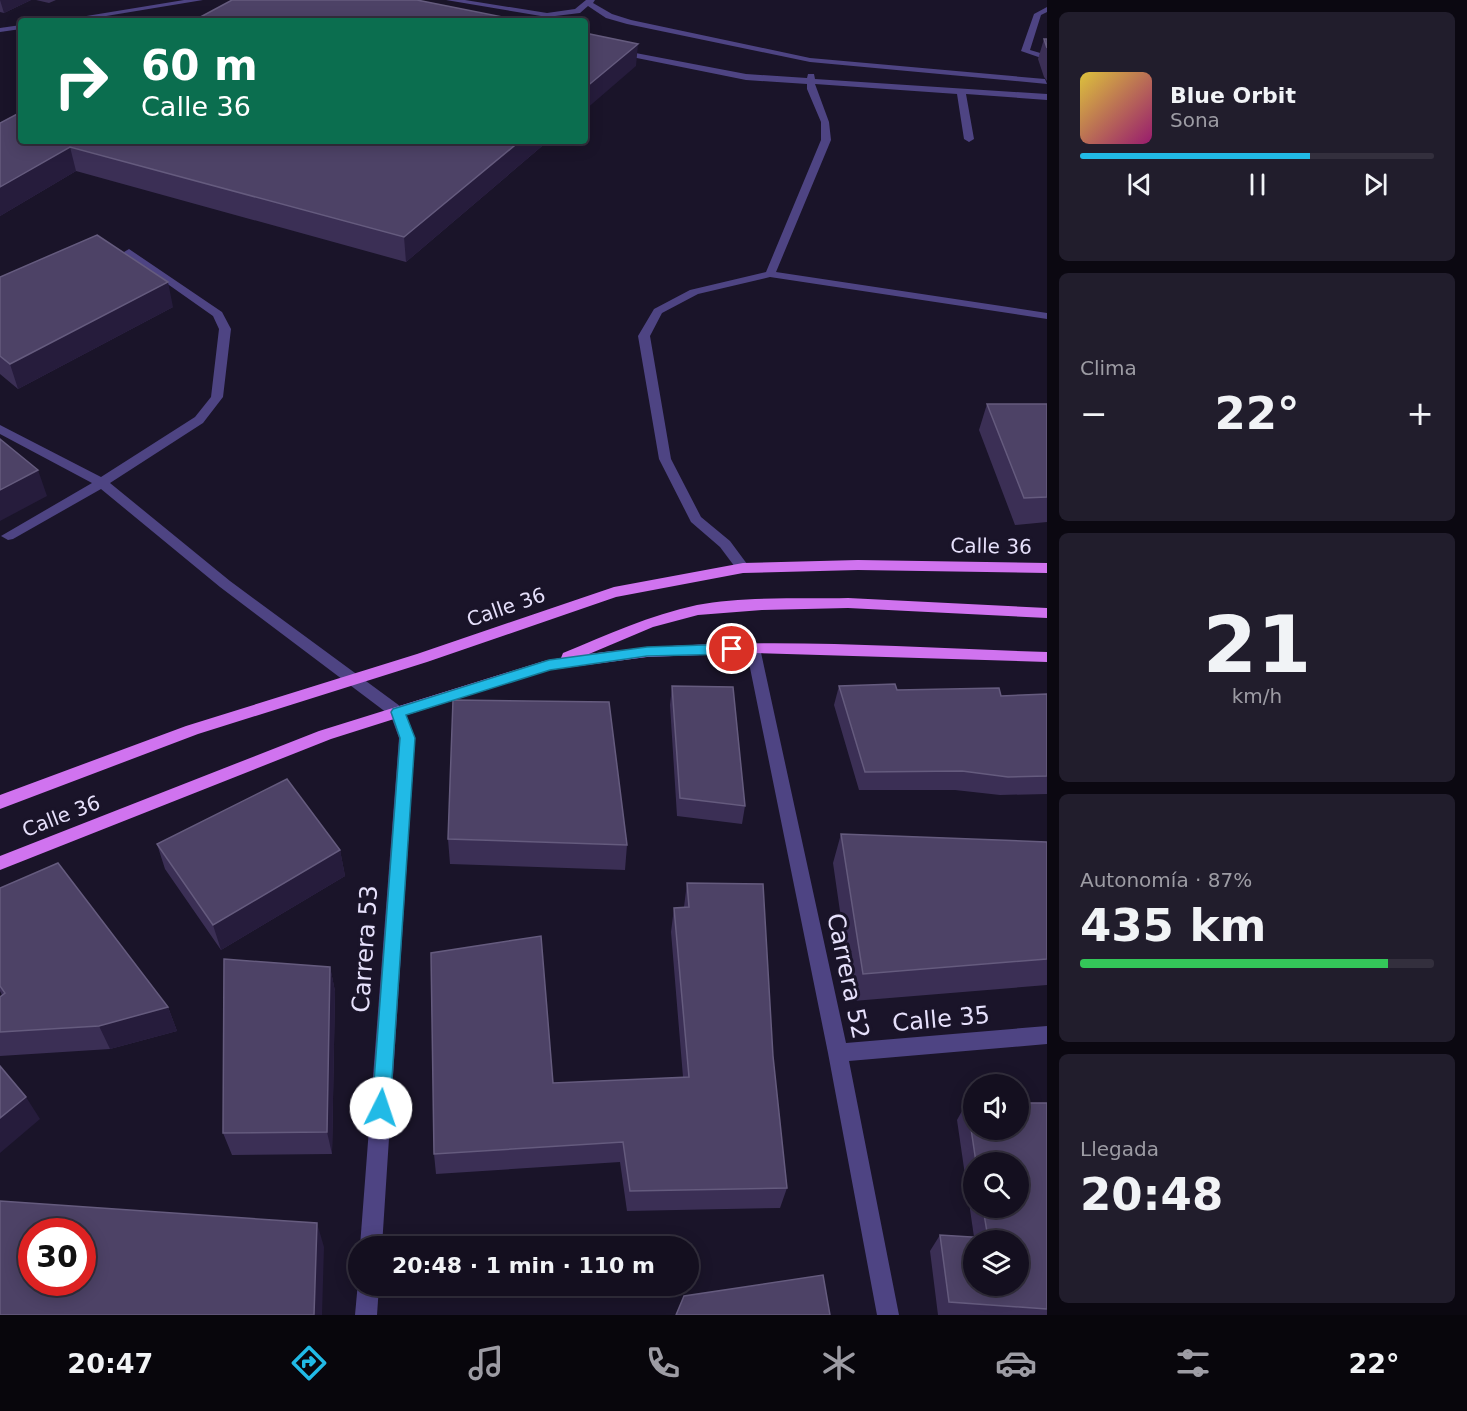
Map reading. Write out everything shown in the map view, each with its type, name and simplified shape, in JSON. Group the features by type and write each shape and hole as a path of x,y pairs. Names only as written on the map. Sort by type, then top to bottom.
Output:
{"main road":[{"name":"Calle 36","path":"0,802 181,734 422,658 614,592 743,568 858,565 1047,568"},
{"path":"549,665 649,623 698,610 762,605 848,603 1047,613"},
{"name":"Calle 36","path":"0,862 325,735 549,665 647,652 753,648 1047,657"}],"street":[{"path":"80,18 199,0"},
{"path":"450,0 520,12 563,15 577,11 589,1 609,16 630,22 810,60 1045,82"},
{"path":"1047,9 1038,14 1025,51 1047,58"},
{"path":"520,12 526,18"},
{"path":"0,30 18,27"},
{"path":"588,44 602,49 746,77 1047,97"},
{"path":"770,274 826,140 825,122 811,89 810,60"},
{"path":"961,91 969,139"},
{"path":"8,536 101,483 199,420 217,397 225,330 218,314 129,252"},
{"path":"743,568 725,544 696,519 665,459 644,336 658,310 694,292 770,274 1047,316"},
{"path":"0,429 68,463 101,483 155,523 224,583 398,712"},
{"name":"Carrera 52","path":"753,648 838,1053 888,1315"},
{"name":"Carrera 53","path":"372,1236 408,738 398,712"},
{"name":"Calle 35","path":"838,1053 1047,1035"},
{"path":"366,1315 367,1296"}],"building":[{"path":"232,0 417,0 507,18 199,18"},
{"path":"588,34 638,44 588,86"},
{"path":"18,114 18,144 516,144 404,237 70,147 0,187 0,123"},
{"path":"97,235 168,282 10,364 0,356 0,277"},
{"path":"987,404 1047,404 1047,497 1024,498"},
{"path":"0,439 38,470 0,490"},
{"path":"895,684 897,690 999,688 1001,696 1047,694 1047,776 1008,777 962,771 865,772 839,686"},
{"path":"672,686 733,687 745,806 680,798"},
{"path":"453,700 609,702 627,845 448,839"},
{"path":"287,779 340,850 213,925 157,844"},
{"path":"841,834 1047,842 1047,959 863,974"},
{"path":"58,863 168,1007 99,1026 0,1032 0,997 5,993 0,986 0,888"},
{"path":"687,883 763,884 773,1056 787,1188 630,1191 623,1142 434,1154 431,953 541,936 553,1083 689,1077 674,908 689,907"},
{"path":"224,959 330,967 327,1132 223,1133"},
{"path":"0,1066 26,1097 0,1118"},
{"path":"1029,1103 1047,1103 1047,1309 949,1302 940,1235 963,1236 963,1296 1029,1296 1029,1230 987,1230 985,1218 1029,1218 1029,1152 974,1152 973,1140 1029,1140"},
{"path":"0,1201 317,1223 314,1315 0,1315"},
{"path":"823,1275 830,1315 676,1315 684,1296 699,1296 699,1294"}],"route":[{"path":"381,1108 408,738 398,712 549,665 647,652 732,649"}]}
